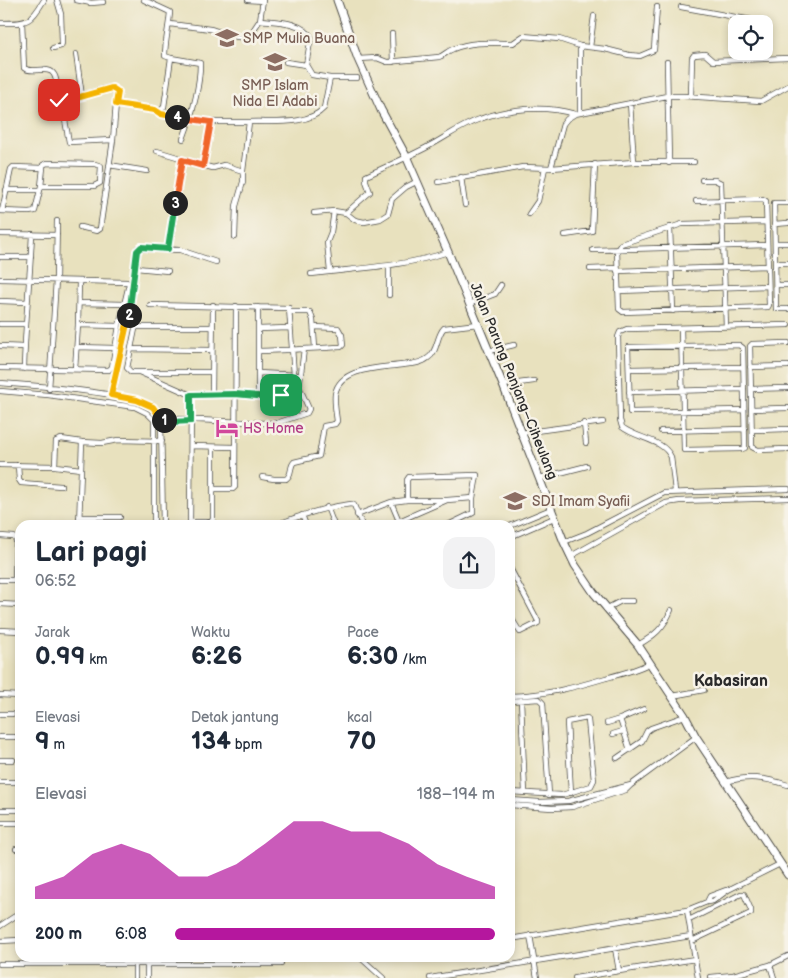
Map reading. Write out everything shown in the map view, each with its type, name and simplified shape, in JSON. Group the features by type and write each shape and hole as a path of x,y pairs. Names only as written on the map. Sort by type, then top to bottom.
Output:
{"street":[{"path":"0,22 22,22 35,16 44,0"},
{"path":"53,48 60,46 62,43 61,14 58,0"},
{"path":"76,0 91,3 103,2"},
{"path":"144,0 170,12 165,56 200,63 200,76 190,120 183,139"},
{"path":"170,24 210,30 239,37 253,35 254,29 260,20 263,0 248,0"},
{"name":"Jalan Parung Panjang–Ciheulang","path":"337,0 358,59 381,110 406,156 448,252 540,478 550,509 571,556 589,586 606,609 638,645 685,716 696,737 788,875"},
{"path":"681,7 728,16"},
{"path":"358,59 377,58 382,62 393,62 442,56 452,49 485,42 514,43 523,36 559,39 580,46 640,56 652,52 655,47 656,8"},
{"path":"590,47 594,16"},
{"path":"260,20 298,26 309,34 311,38 306,64 312,75 330,78 357,78"},
{"path":"22,22 24,68 28,71 46,70 52,72 55,76 60,101 112,88 118,92 113,140 99,231 80,227"},
{"path":"392,34 393,62"},
{"path":"580,46 580,113"},
{"path":"76,54 82,96"},
{"path":"691,96 693,56 706,54 713,62 746,60"},
{"path":"159,112 164,107 171,58"},
{"path":"773,59 788,58"},
{"path":"286,62 306,64"},
{"path":"667,62 668,163"},
{"path":"116,104 190,120 211,122 301,119 319,113 326,104 330,78"},
{"path":"551,168 563,124 570,116 575,114 667,96 761,101 788,86"},
{"path":"630,103 634,162"},
{"path":"346,212 370,192 366,176 478,119 502,112 539,108 575,114"},
{"path":"65,120 69,142 113,140"},
{"path":"203,166 211,122"},
{"path":"235,237 236,206 243,182 249,122"},
{"path":"157,151 203,166 215,168 224,165 243,171"},
{"path":"168,249 182,160"},
{"path":"438,182 523,167 551,168 634,162 694,162"},
{"path":"6,190 40,188 94,186 100,183 102,168 99,165 47,163 43,165 43,168 40,188 36,208 33,212 1,211 6,190 12,168 43,168"},
{"path":"565,235 592,231 595,164"},
{"path":"109,165 147,170"},
{"path":"529,214 538,201 545,168"},
{"path":"461,177 465,205"},
{"path":"702,180 716,180 721,183 726,327"},
{"path":"314,213 346,212 359,222 372,222 388,214 392,200 406,187 416,182"},
{"path":"696,201 765,200 766,222 767,245 768,266 768,307 623,312 619,309 617,270 617,250 621,244 682,224 766,222"},
{"path":"788,203 774,203 776,309 788,309"},
{"path":"330,271 327,242 331,232 334,211"},
{"path":"48,395 56,280 57,221"},
{"path":"774,224 788,223"},
{"path":"670,228 672,311"},
{"path":"0,234 57,235"},
{"path":"24,369 25,324 32,234"},
{"path":"775,243 788,243"},
{"path":"593,250 767,245"},
{"path":"111,395 129,315 138,248 168,249 191,253 216,262"},
{"path":"310,274 389,266 448,252"},
{"path":"0,257 31,257"},
{"path":"775,263 788,263"},
{"path":"389,266 389,295"},
{"path":"590,269 768,266"},
{"path":"136,268 168,270"},
{"path":"0,279 127,282 129,284 112,367 109,370 0,368"},
{"path":"75,369 79,281"},
{"path":"469,304 495,294 501,285"},
{"path":"776,285 788,285"},
{"path":"618,291 768,286"},
{"path":"0,301 27,302"},
{"path":"79,303 126,304"},
{"path":"150,305 287,307 290,312 294,375 309,409 307,413 276,423 154,420"},
{"path":"212,394 213,305"},
{"path":"213,489 233,489 235,487 236,306"},
{"path":"258,307 258,395"},
{"path":"290,312 310,312 314,327 315,348"},
{"path":"0,324 25,324"},
{"path":"262,476 286,479 290,475 294,462 319,456 324,426 335,424 337,421 335,396 338,387 350,374 417,363 429,358 444,328 478,324"},
{"path":"78,325 119,326"},
{"path":"675,491 672,457 669,452 656,443 628,432 622,427 620,420 618,337 620,332 627,329 788,325"},
{"path":"212,327 137,327 127,368 131,372 212,372"},
{"path":"258,351 292,351 341,347 343,343 342,334 338,328 314,327"},
{"path":"258,329 290,328"},
{"path":"681,328 682,346 682,368 683,390 683,411 684,450 742,450 745,448 744,389 742,348 739,345 682,346 628,347 630,412 683,411 744,410"},
{"path":"788,343 750,345 752,448 788,449"},
{"path":"489,351 514,345"},
{"path":"0,346 24,347"},
{"path":"77,347 115,348"},
{"path":"299,389 304,349"},
{"path":"131,350 211,350"},
{"path":"629,369 743,366"},
{"path":"750,367 788,366"},
{"path":"139,372 191,395 235,394 275,396 299,389"},
{"path":"258,373 300,375"},
{"path":"503,385 534,381"},
{"path":"0,383 111,395 137,400 153,407 162,420 163,520"},
{"path":"751,389 788,388"},
{"path":"629,392 744,389"},
{"path":"0,392 48,395 135,407 147,413 154,420 154,520"},
{"path":"190,520 191,395"},
{"path":"751,409 788,408"},
{"path":"521,433 584,423 603,422"},
{"path":"584,423 586,443"},
{"path":"661,431 745,429"},
{"path":"752,430 788,429"},
{"path":"55,466 56,441 102,443 118,440 162,441"},
{"path":"82,442 79,518 120,517"},
{"path":"191,446 235,447"},
{"path":"212,520 213,447"},
{"path":"0,465 55,466 81,469"},
{"path":"18,465 18,480 21,483 61,486"},
{"path":"540,478 587,466"},
{"path":"407,500 407,480 409,477 476,474 478,476 473,498 473,514 459,520"},
{"path":"564,542 587,533 664,493 675,491 788,489"},
{"path":"357,515 391,502 473,498"},
{"path":"571,556 666,503 678,501 788,498"},
{"path":"401,520 447,500"},
{"path":"391,502 399,520"},
{"path":"288,520 327,507 353,504 360,520"},
{"path":"327,507 332,520"},
{"path":"515,524 550,509"},
{"path":"302,514 304,520"},
{"path":"515,535 554,518"},
{"path":"0,536 12,536 15,539"},
{"path":"515,577 538,623 520,632 515,624"},
{"path":"0,580 15,580"},
{"path":"606,609 622,601 632,601"},
{"path":"0,604 15,605"},
{"path":"638,645 658,632 670,610"},
{"path":"0,630 15,631"},
{"path":"515,696 563,691 625,673 650,663"},
{"path":"672,696 704,690"},
{"path":"0,696 15,696"},
{"path":"515,701 539,699 543,703 548,795"},
{"path":"521,700 525,793"},
{"path":"607,723 644,709"},
{"path":"0,714 12,714"},
{"path":"617,758 642,741 647,731 651,728 685,716"},
{"path":"515,792 548,795 571,793 591,786 594,780 587,718 567,722 571,793"},
{"path":"620,719 630,750"},
{"path":"613,734 623,730"},
{"path":"0,737 14,737"},
{"path":"515,805 552,808 572,807 621,792 629,788 696,737"},
{"path":"0,760 13,760"},
{"path":"726,782 740,777 747,777 788,784"},
{"path":"0,782 15,782"},
{"path":"515,800 568,801 631,785"},
{"path":"0,810 15,810"},
{"path":"0,823 15,823"},
{"path":"515,938 687,910 717,899 728,890 780,864"},
{"path":"430,978 615,948 692,939 751,913 751,910 744,894 741,894 689,920"},
{"path":"687,910 698,978"},
{"path":"0,926 15,916"},
{"path":"530,935 537,978"},
{"path":"0,941 15,940"},
{"path":"614,978 616,971 615,948"},
{"path":"711,977 733,975 770,965 788,956"},
{"path":"575,978 695,959"},
{"path":"0,964 147,964 182,962"},
{"path":"250,962 281,964"},
{"path":"366,962 382,977"},
{"path":"135,964 135,978"},
{"path":"146,978 147,964"},
{"path":"770,965 774,978"}],"place":[{"name":"SMP Mulia Buana","path":"227,38"},
{"name":"SMP Islam Nida El Adabi","path":"275,62"},
{"name":"HS Home","path":"227,428"},
{"name":"SDI Imam Syafii","path":"515,501"}],"district":[{"name":"Kabasiran","path":"731,681"}],"route":[{"path":"59,100 62,102 112,88 118,92 116,104 155,110 162,114 190,120 211,122 203,166 182,160 168,249 138,248 129,315 111,395 137,400 153,407 162,420 178,422 191,421 191,395 235,394 269,397 281,395"}]}
